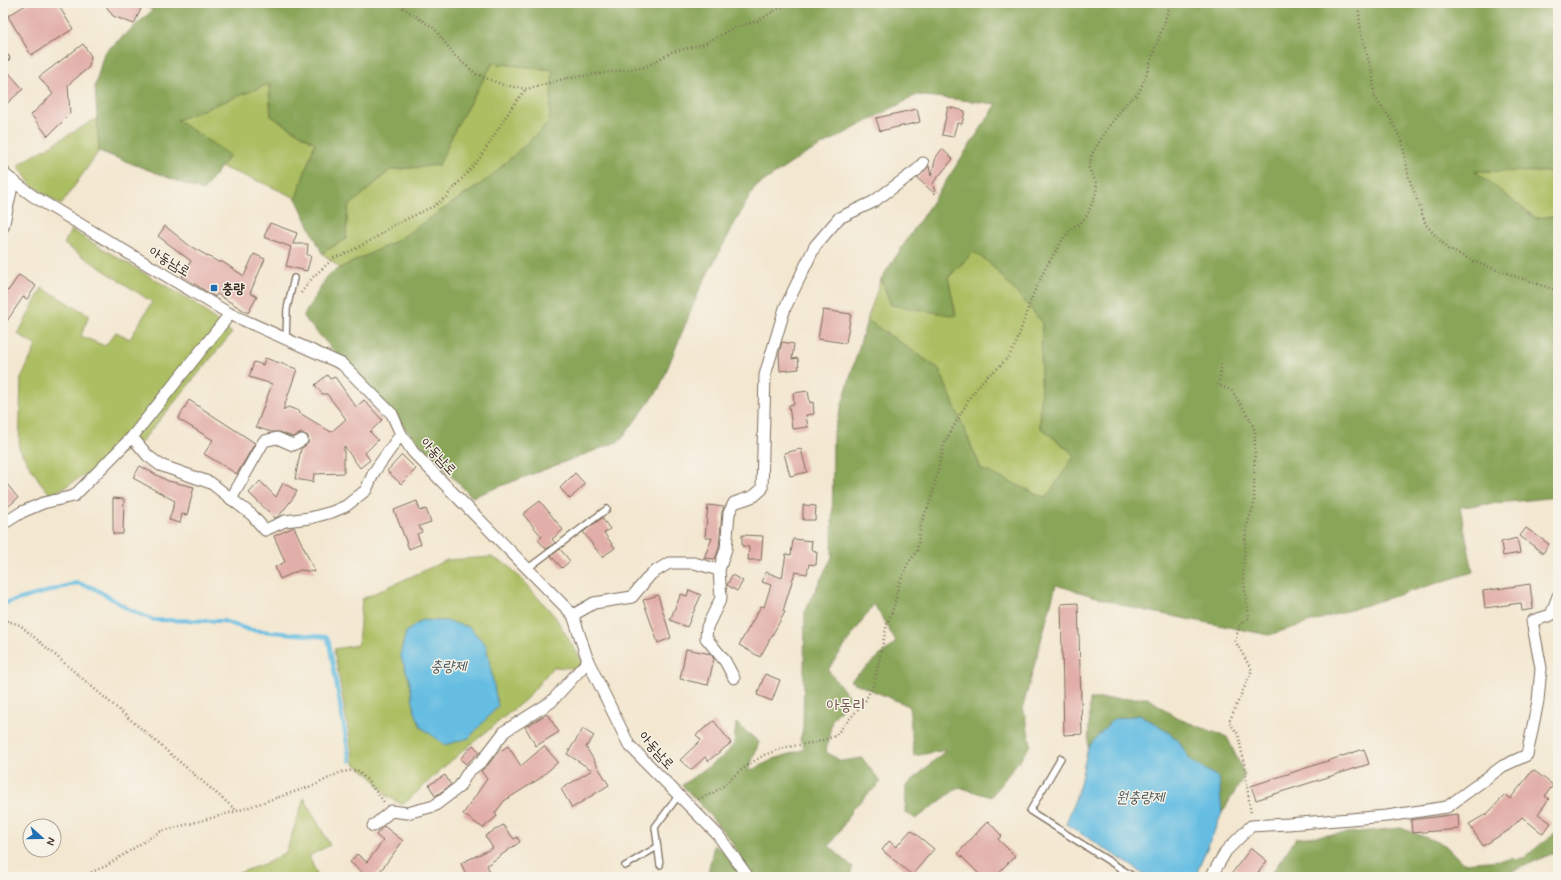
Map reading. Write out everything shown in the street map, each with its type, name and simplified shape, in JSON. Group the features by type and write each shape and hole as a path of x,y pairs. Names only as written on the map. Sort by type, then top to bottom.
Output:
{"street":[{"path":"734,678 725,661 706,638 707,627 721,598 719,570 726,549 729,513 734,503 754,496 762,488 765,375 786,308 815,246 839,218 873,202 917,170 923,163"},
{"name":"아동남로","path":"6,176 33,196 230,314 342,364 392,414 401,434 413,452 573,615 588,661 629,745 718,835 748,877"},
{"path":"3,227 6,176"},
{"path":"3,523 43,503 74,496 132,437 230,314"},
{"path":"132,437 148,456 160,464 211,483 252,515 265,530 285,521 310,518 332,512 346,506 366,490 374,472 401,434"},
{"path":"231,499 264,442 277,438 293,445 302,440"},
{"path":"573,615 594,603 632,597 651,574 669,564 694,563 719,570"},
{"path":"1211,877 1226,851 1250,826 1388,816 1446,807 1503,766 1527,755 1538,701 1541,668 1532,621 1551,616 1558,596"},
{"path":"373,826 390,811 407,813 434,806 459,787 468,772 482,761 506,731 550,702 588,661"}],"lane":[{"path":"286,339 287,309 294,278"},
{"path":"527,569 607,509"},
{"path":"1061,758 1030,811 1134,877"},
{"path":"660,865 655,827 682,797"},
{"path":"625,866 657,847"}],"path":[{"path":"396,3 435,29 454,55 476,74 502,85 527,89 563,79 645,67 672,52 704,44 735,27 758,21 778,8 796,3"},
{"path":"682,797 696,799 713,793 742,769 764,755 787,747 817,742 835,736 865,701 874,684 887,624 894,606 899,584 907,565 917,551 921,523 931,500 944,444 970,398 984,378 999,367 1009,356 1016,344 1031,299 1045,269 1063,239 1073,227 1080,224 1088,214 1096,193 1097,185 1089,168 1092,154 1107,129 1128,101 1138,94 1171,3"},
{"path":"1358,3 1361,34 1373,75 1374,96 1390,118 1402,141 1409,178 1426,225 1448,249 1480,264 1558,291"},
{"path":"287,309 313,277 334,258 351,251 375,238 394,225 434,206 446,197 480,158 512,107 527,89"},
{"path":"1222,364 1218,385 1231,390 1250,417 1255,431 1254,504 1246,528 1243,578 1249,618 1240,624 1235,641 1252,670 1229,722 1238,734 1240,741 1251,816 1250,826"},
{"path":"3,620 20,625 237,811"},
{"path":"80,877 106,866 160,832 237,811 315,785 341,772 357,770 366,779 390,811"}],"green space":[{"path":"137,3 1558,3 1558,172 1475,171 1535,218 1558,216 1558,497 1460,507 1473,572 1269,635 1137,609 1056,585 1023,707 1031,745 991,797 959,787 916,819 905,812 906,786 946,750 914,756 909,706 850,681 896,642 874,604 828,670 850,698 832,720 826,752 841,761 862,758 881,782 852,809 843,826 829,846 853,867 849,877 754,877 738,855 730,839 682,785 725,755 734,744 736,723 759,742 748,772 774,759 805,749 800,740 803,729 805,610 832,557 833,435 867,320 939,369 981,469 1046,498 1075,455 1040,427 1042,322 991,264 974,252 948,277 956,316 891,305 881,279 997,104 917,95 802,156 754,188 701,286 659,389 620,441 472,497 411,435 303,317 328,275 395,242 488,179 549,123 553,70 493,63 457,125 439,165 390,170 348,207 346,239 322,253 296,198 315,143 271,116 269,84 177,120 230,155 203,191 99,151 95,86 104,53 153,10"},
{"path":"493,63 553,70 549,123 488,179 398,240 340,268 322,253 346,239 348,207 390,170 439,165 457,125"},
{"path":"269,84 271,116 315,143 296,198 263,183 221,167 229,155 176,120"},
{"path":"97,118 99,151 61,205 31,185 18,165"},
{"path":"1474,171 1558,172 1558,216 1536,218"},
{"path":"71,230 193,302 232,333 142,441 51,495 40,482 19,449 21,378 36,346 18,334 42,288 89,315 81,336 105,346 116,332 130,339 152,302 64,244"},
{"path":"974,252 991,264 1042,322 1040,427 1075,455 1046,498 981,469 939,369 867,320 881,279 891,305 956,315 948,278"},
{"path":"491,557 508,565 554,615 587,669 553,667 526,699 446,765 403,805 387,796 372,777 354,763 334,649 358,645 362,599 447,560"},
{"path":"1148,698 1179,719 1227,737 1245,775 1222,813 1218,778 1190,760 1178,740 1161,727 1140,715 1113,719 1088,747 1090,699"},
{"path":"304,798 330,845 309,856 318,877 228,877 269,862 286,852"},
{"path":"1401,828 1445,845 1463,863 1524,858 1558,830 1558,851 1500,877 1269,877 1296,838"},
{"path":"714,845 730,857 741,877 707,877"}],"water":[{"name":"충량제","path":"422,620 446,621 469,627 486,645 498,706 469,738 445,745 421,727 415,712 409,679 400,655 406,632"},
{"name":"원충량제","path":"1140,715 1161,727 1178,740 1190,760 1219,778 1222,813 1195,877 1149,877 1066,824 1079,788 1088,747 1113,719"}],"building":[{"path":"29,3 57,3 73,29 31,55 8,16"},
{"path":"104,3 128,3 141,9 134,24 113,16"},
{"path":"83,44 91,56 89,67 68,85 70,114 48,136 31,115 53,94 39,77"},
{"path":"3,66 23,89 3,107"},
{"path":"948,107 965,111 962,124 957,123 953,137 942,135"},
{"path":"917,109 920,122 880,131 876,118"},
{"path":"942,149 953,159 933,183 935,194 917,178 929,166 931,176 936,157"},
{"path":"270,223 297,233 293,244 308,244 307,255 311,256 307,271 286,266 291,247 264,237"},
{"path":"165,226 190,246 220,263 221,261 244,276 254,254 265,259 250,293 257,297 248,313 217,294 215,297 182,276 191,261 158,236"},
{"path":"19,275 36,286 27,299 23,297 3,327 3,288 8,291"},
{"path":"823,310 851,314 846,343 818,339"},
{"path":"782,342 794,344 792,359 798,358 799,369 780,371 779,355"},
{"path":"265,358 297,369 283,410 288,407 299,411 298,412 331,432 346,419 327,394 322,394 315,385 327,375 330,379 335,377 356,407 364,400 382,420 370,432 378,440 365,453 370,460 360,468 344,446 344,473 314,474 313,482 295,479 301,449 308,443 308,436 302,433 293,437 280,432 271,432 256,427 272,384 249,377 254,362 263,365"},
{"path":"808,391 810,403 813,402 814,414 806,415 808,427 792,429 789,405 794,404 793,393"},
{"path":"189,400 255,443 237,474 204,454 213,440 178,419"},
{"path":"801,449 807,472 790,476 784,453"},
{"path":"402,455 416,469 401,484 387,471"},
{"path":"140,466 168,481 194,487 187,515 182,514 180,523 169,520 175,501 133,478"},
{"path":"575,473 585,484 570,499 560,488"},
{"path":"3,479 18,498 3,511"},
{"path":"260,481 276,497 283,483 297,491 279,516 275,518 249,493"},
{"path":"113,498 124,499 123,534 113,534"},
{"path":"417,501 420,511 426,509 431,522 419,526 422,532 417,534 421,544 409,549 394,510"},
{"path":"540,501 563,530 552,539 555,543 546,549 538,540 542,537 523,514"},
{"path":"708,505 724,507 722,512 719,548 715,559 704,558 712,538 705,538"},
{"path":"803,505 816,506 815,520 803,520"},
{"path":"602,518 610,529 604,533 615,548 602,557 583,532"},
{"path":"294,527 315,572 300,570 280,579 275,567 285,562 274,536"},
{"path":"1526,528 1549,544 1543,553 1520,536"},
{"path":"742,535 763,536 761,560 748,560 749,547 742,546"},
{"path":"1517,538 1520,553 1503,556 1501,542"},
{"path":"793,539 812,541 811,549 817,552 816,565 809,564 807,574 795,572 783,611 785,612 760,657 739,645 761,606 764,607 771,585 762,582 766,572 782,578 786,554 791,555"},
{"path":"560,549 570,561 562,568 551,556"},
{"path":"732,575 743,581 737,591 727,585"},
{"path":"1530,584 1533,609 1522,611 1521,603 1485,608 1483,591"},
{"path":"689,590 701,595 687,627 670,620 681,594 687,596"},
{"path":"658,595 671,638 658,643 643,600"},
{"path":"1078,603 1082,734 1064,735 1061,604"},
{"path":"686,649 711,654 714,659 708,685 680,679"},
{"path":"765,674 780,680 772,701 757,695"},
{"path":"547,714 559,732 536,746 525,727"},
{"path":"714,721 731,743 708,761 705,757 691,770 680,760 701,740 696,735"},
{"path":"583,729 594,736 586,747 609,785 572,808 561,789 592,770 567,754"},
{"path":"473,745 480,752 466,764 460,759"},
{"path":"508,746 521,766 544,746 558,762 539,779 504,801 495,813 497,816 483,828 463,814 487,779 481,771 488,765 497,753"},
{"path":"1364,749 1369,764 1256,800 1251,786"},
{"path":"1533,770 1553,785 1545,796 1549,799 1538,814 1551,823 1543,834 1522,817 1509,830 1483,846 1469,824 1488,813 1505,795 1510,799"},
{"path":"445,775 451,785 435,796 429,785"},
{"path":"1458,814 1459,829 1412,833 1411,820"},
{"path":"988,821 1002,836 998,839 1015,856 1000,871 1006,877 982,877 958,853"},
{"path":"503,825 514,839 517,837 520,842 487,865 492,877 467,877 461,863 493,848 485,836"},
{"path":"384,826 403,841 381,870 373,877 368,877 350,862 357,854 367,862 383,841 376,835"},
{"path":"911,830 934,849 912,875 882,850 889,841 896,847"},
{"path":"1251,848 1267,861 1255,877 1229,877"}],"waterway":[{"path":"3,604 77,583 94,588 130,610 154,620 223,621 250,630 327,637 350,761"}],"railway":[{"path":"1547,877 1558,873"}],"place":[{"name":"충량","path":"214,288"}],"district":[{"name":"아동리","path":"846,704"}]}
